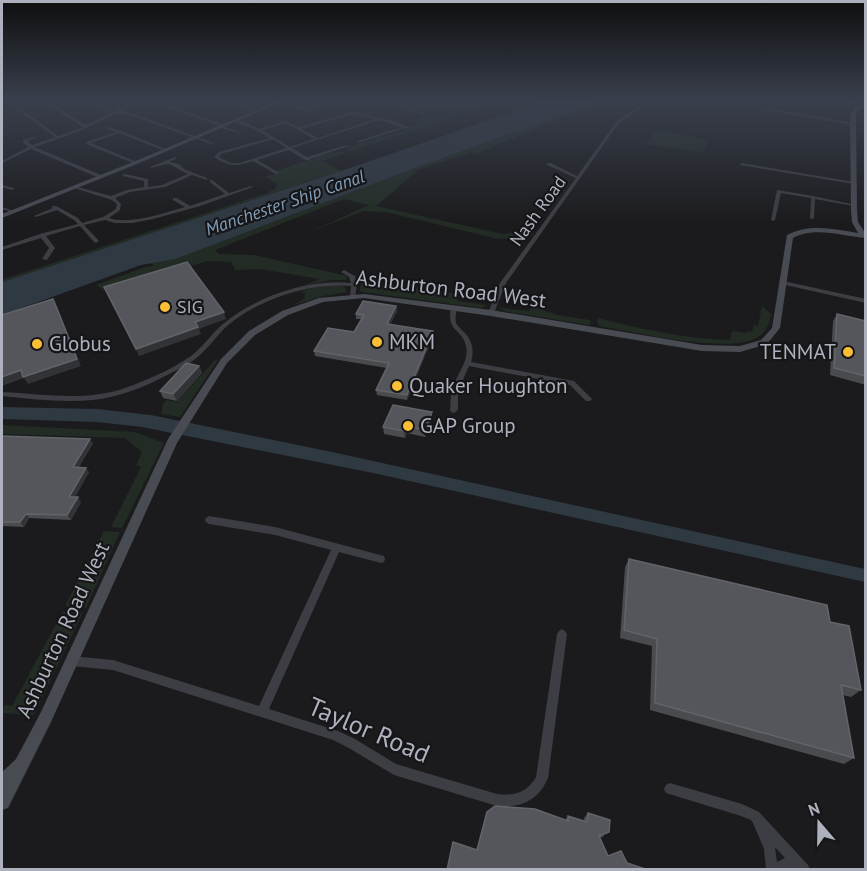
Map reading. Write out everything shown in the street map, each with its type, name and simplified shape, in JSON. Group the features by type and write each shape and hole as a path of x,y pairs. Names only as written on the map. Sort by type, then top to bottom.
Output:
{"main road":[{"path":"2,216 187,142"},
{"path":"853,142 855,222 864,236"},
{"name":"Ashburton Road West","path":"2,802 27,756 72,661 172,442 224,361 252,333 276,317 303,305 354,290 702,348 740,349 764,342 774,333 790,237 814,231 864,236"},
{"name":"Ashburton Road West","path":"2,783 27,756"}],"street":[{"path":"25,142 31,147 101,177"},
{"path":"2,162 47,142"},
{"path":"91,142 87,143 135,163"},
{"path":"145,142 166,150"},
{"path":"206,142 224,152"},
{"path":"260,142 218,154 216,158 235,165 311,142"},
{"path":"278,142 308,160 344,148"},
{"name":"Nash Road","path":"491,313 502,283 605,142"},
{"path":"2,155 9,158"},
{"path":"152,167 175,158"},
{"path":"254,160 276,171"},
{"path":"164,162 178,165 182,170 202,177"},
{"path":"549,164 579,178"},
{"path":"742,164 854,183"},
{"path":"111,198 129,190 163,186 191,174"},
{"path":"126,177 146,180 146,189"},
{"path":"213,183 228,194"},
{"path":"2,186 12,189"},
{"path":"3,248 105,218 114,214 119,208 118,202 111,198 76,186"},
{"path":"105,218 114,223 127,223 248,189"},
{"path":"773,220 779,190 854,205"},
{"path":"812,218 813,197"},
{"path":"180,199 189,207"},
{"path":"2,206 12,211"},
{"path":"35,216 55,208 72,216 96,242"},
{"path":"42,235 52,248 45,259"},
{"path":"2,393 92,398 124,391 194,357 226,324 272,299 319,284 335,283 354,290 352,276 344,272"},
{"path":"783,283 866,302"},
{"path":"454,308 453,324 470,347 455,391 454,410"},
{"path":"466,363 572,383 588,399"},
{"path":"209,520 252,526 381,559"},
{"path":"262,712 337,547"},
{"name":"Taylor Road","path":"72,661 112,665 334,735 394,769 504,801 528,796 540,784 544,770 562,634"},
{"path":"670,789 755,816 805,869"},
{"path":"755,816 770,849 773,870 786,864 805,869"}],"shaded area":[{"path":"367,142 380,142 322,161 341,171 2,282 7,278 267,193 275,189 277,184 266,177 248,181 278,173 276,171 305,161 309,163 321,155 348,151 346,148"},
{"path":"489,142 506,142 475,154 471,152 418,170 376,206 502,234 529,229 534,233 530,237 498,239 386,212 363,211 305,234 369,205 344,199 215,250 219,254 254,255 343,275 347,277 346,280 331,280 302,286 320,279 259,269 235,270 231,262 207,261 108,292 96,285 153,266 151,262 176,259"},
{"path":"648,142 707,142 703,153 646,144"},
{"path":"361,280 459,294 457,301 487,305 482,308 362,292 360,291"},
{"path":"338,285 345,287 347,292 323,296 294,305 305,298 306,293 300,292 285,296 316,287"},
{"path":"532,306 557,315 590,320 591,323 589,325 504,311 499,308 529,311"},
{"path":"762,306 771,314 764,332 744,342 726,344 657,337 599,326 597,321 598,318 663,333 730,340 732,331 747,333 752,332 754,325 758,326"},
{"path":"215,360 218,360 180,417 161,414 166,400 177,402"},
{"path":"2,425 135,432 164,443 122,528 111,527 141,467 136,465 142,452 125,438 2,434"},
{"path":"104,531 120,532 86,608 65,606"},
{"path":"63,611 83,612 34,715 2,713 5,705 12,706"}],"water":[{"name":"Manchester Ship Canal","path":"427,142 489,142 176,259 141,265 2,315 2,282"},
{"path":"2,407 97,409 151,415 332,452 865,569 865,582 373,473 142,427 97,422 2,419"}],"building":[{"name":"SIG","path":"187,262 224,312 195,322 198,327 136,349 104,287"},
{"name":"Globus","path":"53,299 77,359 23,377 21,370 2,377 2,315"},
{"name":"MKM","path":"363,301 396,306 387,324 433,331 407,395 376,390 389,363 314,351 328,328 354,332 364,315 356,314"},
{"name":"TENMAT","path":"837,314 866,321 866,376 834,368"},
{"path":"186,363 199,366 173,394 160,391"},
{"name":"GAP Group","path":"393,405 432,412 425,430 407,426 404,431 383,427"},
{"path":"2,436 90,439 73,467 86,468 69,497 78,497 67,515 26,514 20,522 2,522"},
{"path":"629,559 827,605 830,622 849,626 861,690 841,685 854,758 655,703 657,639 624,630"},
{"path":"495,806 535,809 568,821 568,816 587,822 588,813 610,820 609,832 599,836 608,856 621,851 627,863 648,870 447,870 453,842 477,850 487,812"}],"place":[{"name":"SIG","path":"165,307"},
{"name":"MKM","path":"377,342"},
{"name":"Globus","path":"37,344"},
{"name":"TENMAT","path":"848,352"},
{"name":"Quaker Houghton","path":"397,386"},
{"name":"GAP Group","path":"408,426"}]}
